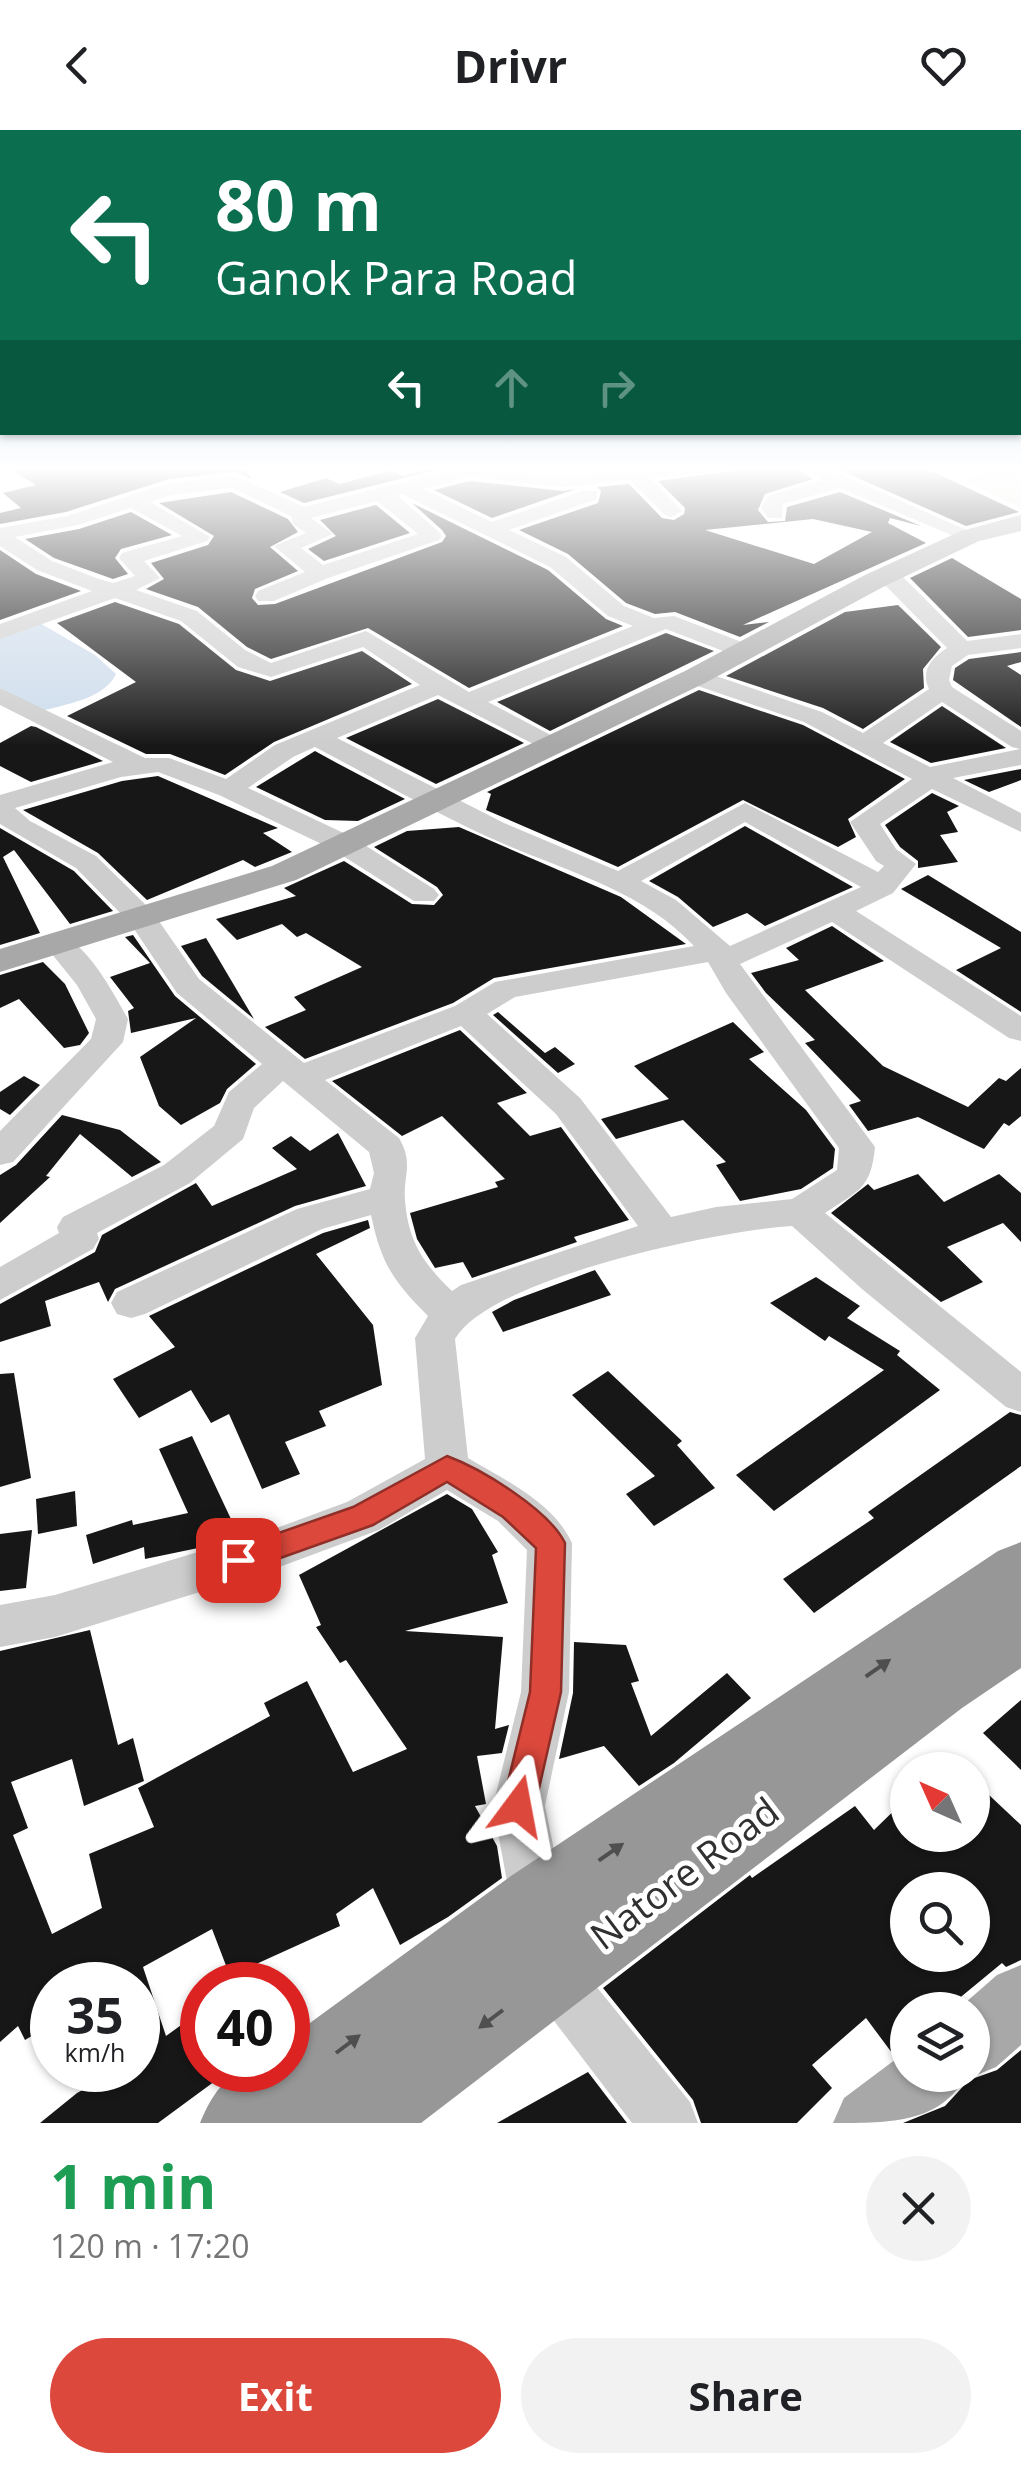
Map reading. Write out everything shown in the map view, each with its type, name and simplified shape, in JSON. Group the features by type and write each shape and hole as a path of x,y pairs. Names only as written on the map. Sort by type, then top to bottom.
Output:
{"highway":[{"path":"242,2123 538,1902 1021,1571"},
{"name":"Natore Road","path":"352,2123 938,1685 1021,1630"}],"main road":[{"path":"0,961 284,873 695,677 918,560"},
{"path":"990,2027 1021,1999"},
{"path":"870,2123 910,2092"}],"street":[{"path":"36,560 106,591 193,618 236,658 273,671 366,638 409,670 551,745"},
{"path":"0,632 150,578 132,560"},
{"path":"303,560 320,573"},
{"path":"266,596 359,560"},
{"path":"554,560 616,612 654,626"},
{"path":"888,574 960,649"},
{"path":"468,701 666,621 744,651"},
{"path":"1016,733 942,691 937,680 941,663 960,649 1021,641"},
{"path":"695,677 790,707 1021,824"},
{"path":"229,789 284,750 439,686"},
{"path":"865,744 942,691"},
{"path":"0,695 139,764"},
{"path":"316,738 491,828 620,882 683,921 722,955 738,986 858,1147 854,1176 800,1212 762,1212 661,1230 475,1295 450,1313 435,1338 447,1468"},
{"path":"0,1285 80,1238 76,1227 177,1174 230,1131 230,1114 241,1098 292,1071 466,1013 506,990 722,955 835,911 882,887 902,864 886,855 864,822 916,790 930,775 1021,758"},
{"path":"424,896 342,843 229,789 160,764 139,764 0,807 20,827 86,862 141,917 188,986 386,1147 392,1173 386,1198 397,1248 408,1272 450,1313"},
{"path":"620,882 745,811 882,887"},
{"path":"835,911 1021,1031"},
{"path":"0,1152 107,1042 112,1019 90,980 58,943"},
{"path":"466,1013 568,1106 661,1230"},
{"path":"131,1302 310,1219 386,1198"},
{"path":"800,1212 876,1279 1021,1395"},
{"path":"0,1626 55,1616 274,1549 363,1516 447,1468"},
{"path":"447,1468 514,1508 550,1543 545,1692 518,1806 538,1902"},
{"path":"551,1973 669,2123"}],"water":[{"path":"38,622 95,655 116,674 103,689 84,699 41,711 0,688 0,635"}],"building":[{"path":"0,560 15,560 36,574 81,591 0,620"},
{"path":"60,560 117,560 128,574 113,579"},
{"path":"285,560 298,571 255,589 252,598 258,605 275,604 393,560 528,560 548,570 606,619 623,626 469,688 368,628 271,659 247,647 198,607 146,589 164,579 151,563"},
{"path":"575,560 801,560 814,564 821,560 888,560 743,625 769,622 740,637 675,612 655,614 626,603"},
{"path":"955,560 1021,599 1021,630 968,637 910,578"},
{"path":"115,602 179,624 236,670 270,681 362,651 412,684 274,742 225,775 170,754 146,754 67,716 136,682 57,623"},
{"path":"898,605 941,647 923,669 924,688 863,729 823,708 726,676 845,612"},
{"path":"666,633 714,651 550,731 497,702"},
{"path":"1021,652 1021,662 1007,666 1021,675 1021,727 953,680 955,668 969,659"},
{"path":"699,690 803,725 905,779 848,819 856,837 838,847 743,800 618,867 486,810 491,794 487,792"},
{"path":"438,699 524,743 436,784 346,738"},
{"path":"942,706 1006,748 931,763 890,742"},
{"path":"31,726 103,761 31,782 0,766 0,743"},
{"path":"315,751 405,799 358,821 325,820 256,787"},
{"path":"1021,769 1021,780 989,792 964,780"},
{"path":"158,776 278,828 263,833 292,852 255,867 243,860 147,900 98,853 23,810 122,781"},
{"path":"932,793 959,806 947,812 958,832 940,835 958,862 918,868 918,861 900,847 885,825"},
{"path":"745,826 853,887 765,926 747,913 713,927 678,897 649,881"},
{"path":"459,827 621,897 686,944 494,978 453,1003 305,1059 265,1027 306,1010 294,997 362,967 306,933 297,937 282,924 237,940 216,919 296,896 284,888 344,861 412,904 434,905 443,895 437,887 374,847 407,831"},
{"path":"0,828 74,871 113,911 70,924 14,850 3,857 40,933 0,945"},
{"path":"928,875 1021,932 1021,1012 956,970 1001,948 901,889"},
{"path":"832,926 884,961 805,990 883,1066 968,1107 999,1078 1006,1081 1021,1068 1021,1116 1009,1126 1004,1123 984,1149 918,1117 868,1131 849,1105 861,1101 805,1043 815,1040 751,973 799,960 786,948"},
{"path":"133,935 175,996 256,1064 227,1089 220,1103 181,1125 159,1106 140,1057 196,1018 131,1033 128,1011 134,1008 110,977 150,963 125,937"},
{"path":"206,938 254,1019 202,976 181,946"},
{"path":"43,962 65,984 89,1033 80,1045 64,1048 19,999 0,1008 0,975"},
{"path":"498,1012 545,1053 555,1047 575,1064 558,1073 493,1015"},
{"path":"733,1022 764,1052 749,1059 806,1110 835,1149 833,1168 801,1189 740,1201 716,1165 726,1162 683,1120 616,1139 601,1119 669,1099 634,1066"},
{"path":"460,1030 527,1093 497,1103 530,1136 561,1127 629,1220 574,1237 577,1242 472,1278 463,1262 435,1268 417,1239 410,1213 498,1187 495,1182 505,1179 442,1116 402,1136 332,1081"},
{"path":"24,1076 40,1085 10,1115 0,1109 0,1092"},
{"path":"62,1115 120,1130 161,1162 132,1177 80,1134 46,1176 50,1177 0,1223 0,1175 16,1165"},
{"path":"338,1133 366,1186 295,1206 115,1289 108,1302 99,1282 45,1301 51,1326 0,1342 0,1304 95,1252 102,1235 196,1183 212,1206 297,1169 272,1148 291,1136 310,1151"},
{"path":"918,1174 944,1202 999,1174 1021,1193 1021,1242 1003,1223 947,1247 983,1282 941,1302 831,1213 868,1184 874,1190"},
{"path":"368,1220 370,1228 316,1254 373,1325 382,1385 319,1411 326,1426 285,1442 300,1474 262,1489 229,1414 211,1423 191,1390 139,1418 113,1379 175,1347 149,1316 323,1233"},
{"path":"595,1270 611,1295 503,1332 492,1312 514,1300"},
{"path":"816,1277 860,1306 847,1318 900,1351 897,1355 940,1390 774,1511 736,1475 884,1370 829,1336 825,1341 770,1303"},
{"path":"608,1371 682,1441 677,1445 715,1488 654,1526 626,1494 655,1476 572,1395"},
{"path":"14,1373 31,1478 0,1487 0,1374"},
{"path":"1010,1412 1021,1415 1021,1466 814,1613 783,1579 874,1518 868,1512"},
{"path":"192,1436 238,1534 203,1547 145,1559 144,1547 93,1564 86,1535 132,1520 133,1525 188,1513 159,1449"},
{"path":"75,1491 77,1526 38,1534 36,1499"},
{"path":"447,1494 472,1509 498,1552 492,1555 508,1603 405,1631 503,1637 495,1729 509,1725 502,1753 477,1756 486,1804 475,1806 497,1846 502,1878 400,1945 373,1888 336,1914 340,1926 261,1962 225,1962 212,1929 152,1962 30,1962 30,2037 25,2040 18,2026 0,2042 0,1651 90,1630 118,1745 133,1738 144,1781 84,1806 72,1759 11,1782 28,1828 13,1835 52,1934 102,1908 89,1854 154,1827 138,1788 270,1716 264,1703 307,1681 353,1772 407,1749 346,1660 340,1663 316,1627 321,1625 299,1575"},
{"path":"32,1530 26,1588 0,1591 0,1534"},
{"path":"574,1642 626,1645 639,1681 631,1683 651,1736 727,1673 751,1698 674,1763 639,1786 604,1746 559,1759 573,1693"},
{"path":"1021,1700 1021,1770 983,1733"},
{"path":"990,1796 1021,1825 1021,1960 1006,1967 1002,1963 967,1992 890,1992 890,2050 866,2018 812,2065 832,2088 797,2123 701,2123 693,2100 603,1988 750,1875 752,1878 855,1806 874,1830 890,1814 890,1852 990,1852"},
{"path":"160,2018 166,2036 180,2026 180,2092 200,2092 158,2123 40,2123 77,2093 160,2092"},
{"path":"1021,2050 1021,2123 903,2123 945,2106 958,2092 990,2092 990,2072"},
{"path":"588,2072 627,2123 497,2123"}],"route":[{"path":"238,1560 363,1516 447,1468 514,1508 550,1543 552,1588 545,1692 518,1806"}]}
